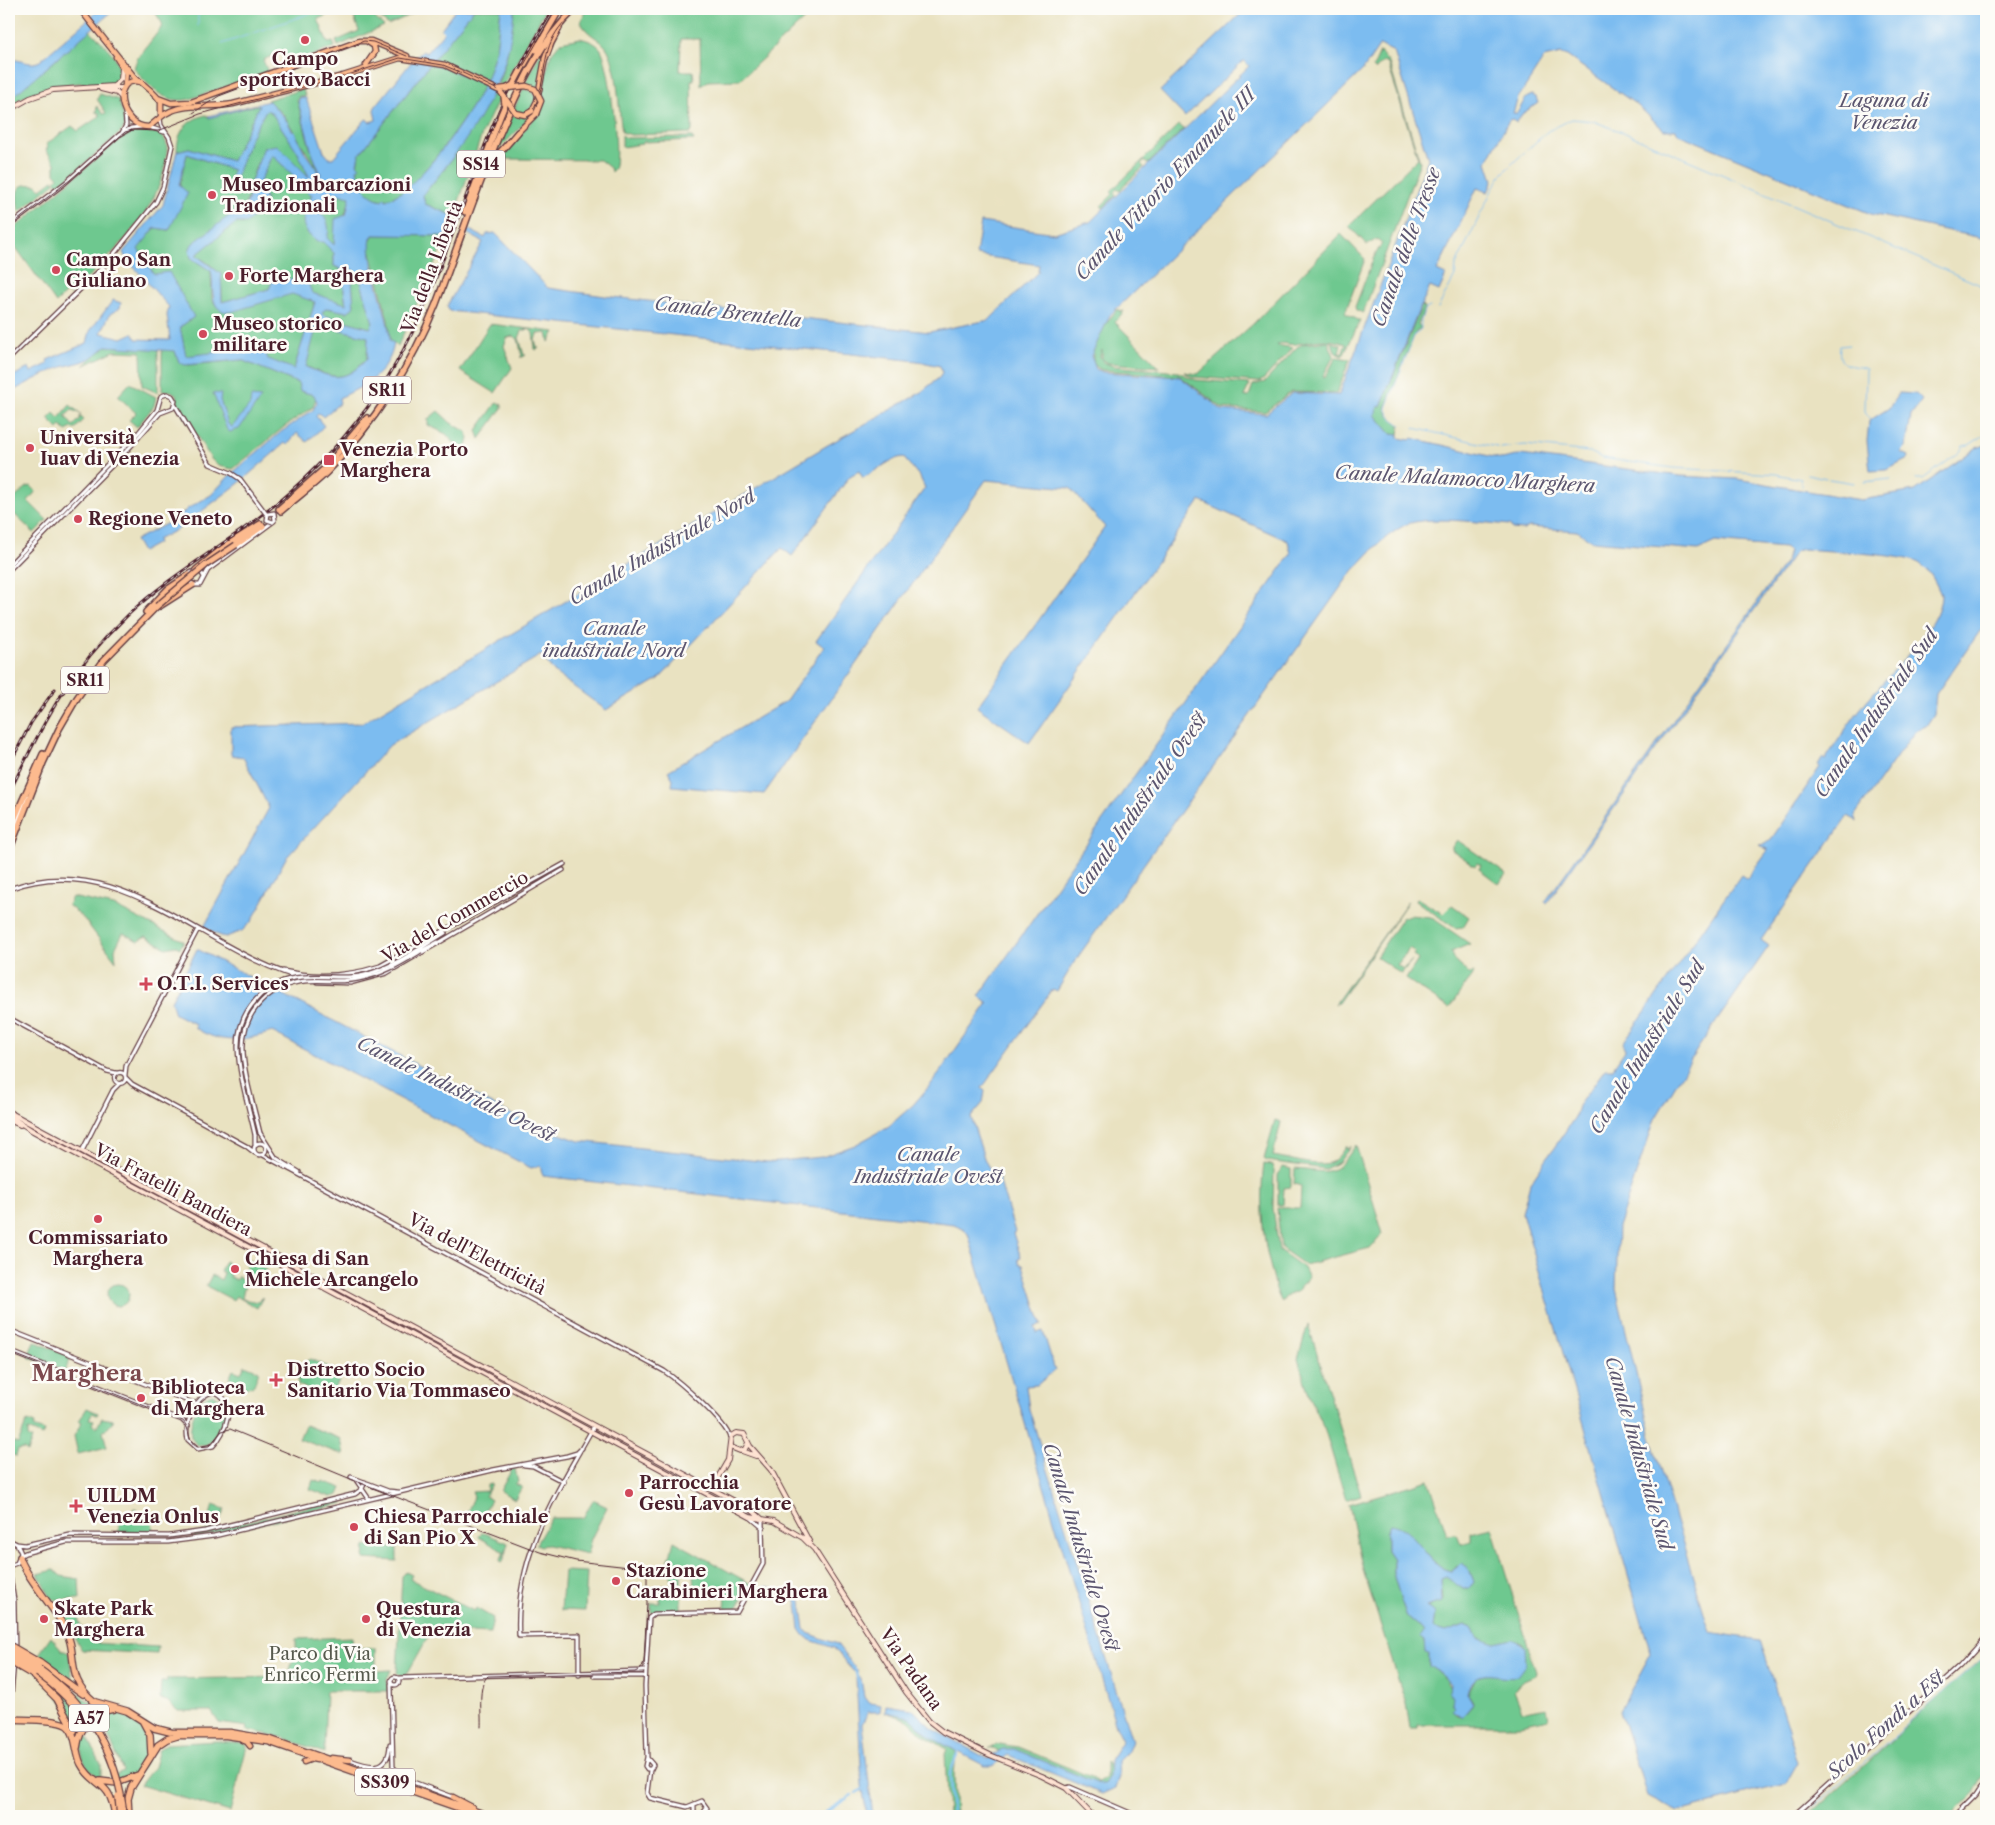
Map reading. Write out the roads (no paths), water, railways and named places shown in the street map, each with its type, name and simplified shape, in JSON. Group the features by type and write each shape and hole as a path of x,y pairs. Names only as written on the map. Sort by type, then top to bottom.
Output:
{"highway":[{"name":"SS14","path":"545,59 556,34 577,9"},
{"name":"Via della Libertà","path":"466,212 510,110 539,52 558,26 577,9"},
{"name":"Via della Libertà","path":"455,244 436,304 414,352 377,410 327,472 280,510 325,468 380,400 416,340 434,301 466,212 513,96 559,10"},
{"path":"506,89 513,85 559,10"},
{"name":"SS14","path":"466,212 504,105 504,96"},
{"name":"SS14","path":"484,171 502,148 518,132"},
{"path":"272,521 304,495 327,472"},
{"path":"198,571 220,550 264,525"},
{"name":"SR11","path":"21,811 56,729 84,682 120,637 146,613 206,566 264,525"},
{"path":"146,613 168,590 189,575"},
{"path":"146,613 193,585"},
{"path":"9,831 21,811"},
{"path":"9,850 21,811"},
{"path":"20,1557 64,1626 71,1645 76,1678 84,1692 95,1702"},
{"path":"9,1645 40,1663 95,1702 132,1713 142,1721 150,1735 150,1758 130,1792 129,1816"},
{"name":"A57","path":"9,1650 49,1674 80,1704 104,1741 114,1766 124,1816"},
{"name":"A57","path":"9,1655 46,1678 59,1689 90,1725 110,1766 120,1816"},
{"path":"9,1661 33,1675 51,1690 65,1710 74,1730 77,1750"},
{"path":"77,1750 80,1734 88,1721 101,1712 119,1709"},
{"path":"9,1718 64,1724 72,1732 84,1769 98,1780 111,1795 115,1816"},
{"name":"SS309","path":"142,1721 154,1728 170,1732"},
{"name":"SS309","path":"150,1758 160,1743 177,1736"},
{"path":"98,1780 117,1783 130,1780 141,1773"}],"main road":[{"path":"78,9 141,82 158,98 162,106 160,118"},
{"path":"96,30 122,65 126,76 122,98 125,112 134,123 148,127 173,109 216,107 233,104 361,69 392,58 415,58"},
{"path":"158,98 171,103 191,102 361,41 371,41 415,58 434,62 465,73 495,88 504,96 516,113 534,113 541,101 536,90 526,86 506,89 495,88"},
{"path":"361,41 371,44 375,52 371,60 361,69"},
{"name":"SS14","path":"518,132 534,113 545,59"},
{"path":"9,110 30,98 48,91 67,88 114,86 120,82 122,65"},
{"path":"103,87 116,90 132,81 141,82"},
{"path":"94,87 117,93 122,98"},
{"name":"Via Fratelli Bandiera","path":"9,1114 82,1151 753,1511 762,1519"},
{"name":"Via Fratelli Bandiera","path":"9,1114 33,1131"},
{"name":"Via Fratelli Bandiera","path":"9,1121 33,1131 750,1517 762,1519"},
{"path":"79,1156 82,1151"},
{"path":"714,1491 714,1484 728,1460 730,1438 736,1433 746,1436 748,1443 758,1457 771,1470 814,1549"},
{"path":"728,1460 748,1443"},
{"path":"730,1447 758,1457"},
{"path":"705,1486 714,1484"},
{"path":"750,1517 753,1515 753,1511"},
{"name":"Via Padana","path":"762,1519 774,1521 803,1538 814,1549 924,1717 943,1732 1066,1788 1093,1816"},
{"name":"SS309","path":"170,1732 220,1732 251,1735 284,1742 327,1760"},
{"name":"SS309","path":"177,1736 226,1736 268,1742 327,1760 481,1815 490,1816"},
{"path":"226,1736 245,1740 250,1746"},
{"path":"304,1762 313,1759 350,1760"},
{"path":"453,1797 481,1815"}],"street":[{"path":"120,135 126,126 125,112"},
{"path":"9,359 105,265 156,202 162,191 171,154 171,142 161,125 160,118"},
{"path":"9,226 60,187 120,135 130,129 142,126"},
{"path":"148,127 157,128 168,135"},
{"path":"9,565 129,443 156,413 161,396 167,394 173,397 178,413 210,464 231,472 238,477 272,521"},
{"path":"159,404 168,410 178,413"},
{"path":"9,570 131,446 160,413 168,410 175,404"},
{"path":"208,570 198,571 189,575 188,579 193,585 200,585 208,570 264,525 272,521 275,514 268,514"},
{"path":"198,571 204,577"},
{"path":"9,843 21,811"},
{"name":"Via del Commercio","path":"272,969 296,974 319,975 357,972 388,962 433,936 452,928 550,870 564,864"},
{"name":"Via del Commercio","path":"9,889 20,885 61,878 102,883 124,891 272,969 308,980 332,984 355,982 391,971 563,870"},
{"path":"420,950 452,928"},
{"path":"82,1151 113,1090 125,1077 126,1067 198,929"},
{"path":"254,1153 257,1134 243,1046 246,1026 260,1002 276,989 291,984 311,980 348,981 376,974 455,933"},
{"path":"9,1018 107,1071 118,1073 132,1084 246,1146 254,1153"},
{"path":"118,1073 126,1067"},
{"path":"118,1073 119,1082"},
{"path":"119,1082 132,1084"},
{"path":"9,1121 9,1131"},
{"path":"257,1134 276,1158 298,1170 300,1174"},
{"name":"Via dell'Elettricità","path":"257,1134 271,1158"},
{"path":"246,1146 262,1144"},
{"path":"263,1155 266,1151"},
{"name":"Via dell'Elettricità","path":"254,1153 271,1158 670,1375 724,1427"},
{"path":"9,1330 192,1403 198,1403"},
{"path":"9,1351 183,1420 188,1426"},
{"path":"216,1392 224,1396 228,1409 222,1432 213,1446 198,1449 188,1440 188,1426 198,1403 208,1393 216,1392"},
{"path":"579,1675 579,1636 519,1636 522,1590 530,1549 594,1426"},
{"path":"724,1427 736,1433"},
{"path":"724,1427 730,1438"},
{"path":"11,1577 15,1564 25,1553 66,1542 192,1540 521,1464 567,1456 577,1453 582,1448"},
{"path":"521,1464 533,1466 564,1482"},
{"path":"369,1499 358,1482 351,1477 383,1489 401,1492"},
{"path":"9,1540 25,1545 77,1535 148,1535 191,1533 217,1529 356,1493 362,1489 365,1482"},
{"path":"377,1498 383,1489"},
{"name":"Via Fratelli Bandiera","path":"750,1517 763,1528"},
{"path":"694,1804 696,1815 702,1816 707,1810 706,1804 700,1801 685,1807 651,1799 647,1793 649,1769 644,1674 648,1662 649,1622 652,1615 725,1614 735,1613 739,1610 763,1564 762,1519"},
{"path":"763,1528 766,1523 774,1521"},
{"path":"191,1533 194,1536 192,1540"},
{"path":"148,1535 146,1538 148,1542"},
{"path":"17,1544 20,1557"},
{"path":"9,1566 15,1564"},
{"path":"9,1570 15,1642 9,1718"},
{"path":"1794,1816 1963,1666 1986,1639"},
{"path":"350,1760 372,1767 383,1763 389,1754 392,1691 396,1682 405,1679 644,1674"},
{"path":"391,1724 392,1758 396,1772 405,1779 453,1797"},
{"path":"648,1762 653,1765 649,1769"},
{"path":"1956,1816 1974,1798 1986,1780"},
{"path":"1066,1788 1070,1787 1137,1816"}],"water":[{"path":"100,9 115,9 9,100 9,60 29,63 40,61"},
{"path":"456,9 474,9 434,59 486,81 496,50 501,9 514,9 511,36 505,62 496,86 485,109 471,131 423,195 425,204 461,219 466,228 485,238 487,234 495,233 548,288 612,297 929,332 989,320 1038,272 1039,265 976,255 981,222 1054,233 1090,222 1249,66 1244,60 1185,117 1160,91 1246,9 1986,9 1986,239 1871,214 1678,134 1676,130 1664,130 1637,105 1567,56 1561,54 1544,58 1518,98 1513,113 1517,113 1526,98 1532,95 1536,97 1538,103 1522,114 1516,123 1513,119 1509,120 1487,162 1493,180 1488,192 1477,188 1437,271 1446,275 1439,291 1430,287 1420,307 1381,406 1378,407 1375,415 1391,434 1399,435 1399,438 1410,440 1412,438 1502,459 1521,455 1680,476 1737,479 1861,500 1915,491 1976,448 1986,445 1986,627 1980,631 1936,694 1934,714 1926,726 1915,731 1855,815 1857,821 1848,816 1761,940 1769,946 1698,1048 1655,1119 1618,1227 1616,1289 1653,1445 1710,1632 1760,1640 1798,1762 1786,1783 1678,1812 1647,1796 1620,1710 1651,1653 1522,1213 1530,1183 1575,1117 1578,1106 1605,1069 1612,1069 1626,1049 1623,1043 1741,875 1747,879 1768,850 1760,845 1765,844 1772,838 1820,767 1818,765 1822,758 1825,760 1849,724 1874,692 1923,636 1939,608 1941,595 1929,573 1919,563 1898,557 1803,549 1796,551 1547,903 1545,902 1786,561 1789,551 1784,548 1715,542 1698,550 1592,541 1577,531 1529,527 1524,530 1512,529 1510,525 1456,520 1427,520 1405,525 1396,530 1367,555 1348,577 1075,961 1057,991 1053,989 982,1088 985,1091 983,1103 971,1117 985,1161 991,1171 997,1172 1015,1232 1013,1233 1021,1258 1018,1259 1020,1265 1023,1265 1042,1325 1035,1327 1037,1333 1043,1331 1055,1370 1037,1385 1026,1386 1029,1409 1132,1741 1128,1751 1118,1761 1119,1778 1115,1788 1102,1794 1008,1755 992,1766 985,1766 930,1737 910,1717 885,1712 886,1705 912,1709 933,1729 988,1759 1002,1749 1014,1749 1099,1784 1105,1784 1109,1778 1110,1760 1123,1740 1116,1726 968,1234 964,1229 954,1224 543,1176 540,1166 531,1168 272,1032 252,1038 233,1040 214,1037 195,1028 195,1024 175,1014 171,1001 197,949 524,1121 579,1141 768,1162 822,1157 855,1145 889,1126 913,1105 932,1083 988,1003 979,996 1291,554 1288,541 1200,501 1029,743 977,707 1105,527 1070,488 986,480 764,794 672,786 673,779 668,771 786,701 824,647 816,641 925,488 920,477 903,457 894,459 863,478 859,471 850,476 792,556 782,548 659,679 606,710 555,673 541,655 390,745 286,858 252,921 242,931 226,937 220,936 204,927 269,808 243,757 231,755 231,727 362,723 826,446 920,393 940,377 942,372 940,366 917,361 449,311 447,306 483,242 463,231 451,236 373,235 370,242 373,268 386,317 390,341 394,343 387,363 366,384 339,398 340,403 323,417 319,413 316,416 324,426 307,442 297,433 287,445 285,443 238,484 178,529 157,540 158,543 142,552 135,540 172,521 171,518 176,515 178,518 187,509 211,495 230,475 281,432 313,410 317,402 314,395 300,391 298,383 241,360 185,365 179,362 175,351 106,346 86,360 54,370 9,393 9,378 29,368 31,372 48,364 47,360 87,343 90,331 113,300 121,303 120,308 110,314 101,333 122,338 133,333 136,339 170,340 167,315 169,307 125,257 123,252 163,205 177,151 189,148 232,161 259,106 256,105 209,118 208,116 269,101 285,119 292,131 295,132 305,153 321,175 312,153 298,102 300,97 306,98 324,152 329,158 333,158 365,120 367,119 369,122 376,120 375,107 413,60 423,51 426,53 444,32 441,29","holes":["1380,45 1394,52 1428,159 1339,395 1292,393 1266,414 1222,410 1180,377 1103,372 1096,369 1091,356 1110,315 1363,70","430,64 444,67 484,85 455,132 427,168 399,194 386,200 385,197 382,200 372,196 362,185 357,169 360,167 357,164 359,155","266,110 271,112 297,151 309,177 277,145 264,147 250,184 235,180 250,139","187,154 233,170 230,182 251,190 247,203 238,215 233,213 192,244 189,251 191,258 211,271 213,298 218,308 223,311 231,312 292,294 315,302 294,369 268,359 264,347 222,342 218,352 186,356 180,327 194,317 169,272 154,274 138,249 155,228 169,230 188,193 179,185","272,155 296,178 297,185 312,195 304,215 304,226 310,236 317,242 323,242 334,253 334,266 341,269 346,304 312,293 306,278 273,280 269,289 222,302 221,274 196,255 236,223 247,223 265,204 265,196 258,186","330,192 350,197 346,215 335,219 334,245 327,238 328,224 326,220 313,207 316,198 320,201","351,268 359,276 373,323 370,328 323,315 322,312 327,308 347,312 354,307","317,324 368,337 367,359 359,367 345,375 332,376 306,367"]},
{"path":"213,393 221,394 220,400 228,424 232,427 250,405 251,397 261,398 239,429 230,432 227,430"},
{"path":"1899,393 1916,394 1922,400 1911,415 1906,447 1901,452 1909,456 1908,459 1887,470 1870,471 1867,441 1869,421 1889,408"},
{"path":"1390,1524 1408,1532 1436,1564 1444,1569 1452,1571 1461,1564 1469,1569 1474,1582 1468,1589 1463,1589 1446,1577 1441,1579 1442,1602 1426,1607 1435,1613 1434,1629 1446,1632 1465,1625 1472,1628 1477,1637 1496,1643 1513,1639 1525,1647 1526,1664 1517,1676 1481,1675 1476,1678 1471,1684 1468,1693 1473,1704 1462,1717 1452,1710 1455,1706 1452,1703 1453,1697 1449,1692 1450,1684 1440,1673 1429,1666 1429,1653 1425,1652 1424,1641 1420,1637 1425,1632 1407,1617 1393,1573 1393,1559 1387,1550 1387,1531"},
{"path":"766,1586 797,1594 801,1601 805,1629 808,1633 837,1644 858,1672 853,1671 834,1648 810,1640 804,1635 800,1629 797,1603 793,1597 774,1592 767,1596 762,1593"},
{"path":"856,1678 861,1678 864,1697 871,1703 881,1705 880,1712 868,1712 862,1724 873,1816 867,1816 862,1785"}],"waterway":[{"path":"198,9 198,26"},
{"path":"222,44 322,9"},
{"path":"1438,308 1455,276 1456,265 1492,190 1502,174 1548,131 1572,119 1593,121 1630,135 1986,289"},
{"path":"1401,425 1391,418 1386,408 1415,334 1421,329 1423,314 1430,307"},
{"path":"1849,345 1840,346 1841,359 1846,364 1866,369 1865,412 1870,420"},
{"path":"1414,428 1501,448 1525,445 1590,452 1602,458 1673,468 1776,474 1801,479 1802,486"},
{"path":"1916,479 1923,479 1960,452 1963,446 1969,445 1986,434"},
{"path":"1807,474 1826,478"},
{"path":"1829,479 1854,483"},
{"path":"1864,482 1891,479"},
{"name":"Scolo Fondi a Est","path":"1803,1816 1976,1664 1986,1652"},
{"path":"855,1669 858,1681"},
{"path":"952,1816 950,1773 959,1750"},
{"path":"856,1793 863,1789"},
{"path":"823,1816 852,1795"}],"tunnel":[{"path":"260,524 279,509"}],"tram line":[{"path":"494,87 504,89 513,84 556,9"},
{"path":"9,227 70,180 125,132 133,130 158,131 200,114 345,76 400,58 443,65 465,74 500,91 516,113 528,114 533,109 540,92 551,42 556,32 578,9"},
{"path":"193,113 219,96 364,41 373,42 407,56"},
{"path":"9,1352 183,1421 191,1441 197,1447 209,1446 222,1431 230,1429 375,1489 540,1552 576,1561 647,1569 644,1662 641,1669 635,1672 488,1676 481,1692 481,1727"}],"railway":[{"path":"9,793 59,698 73,677 107,636 128,615 158,590 253,522 285,496 342,439 388,378 421,314 435,281 485,145 508,92 553,9"},
{"path":"9,765 31,723 55,689"}],"place":[{"name":"Campo sportivo Bacci","path":"305,40"},
{"name":"Museo Imbarcazioni Tradizionali","path":"212,195"},
{"name":"Campo San Giuliano","path":"56,270"},
{"name":"Forte Marghera","path":"229,276"},
{"name":"Museo storico militare","path":"203,334"},
{"name":"Università Iuav di Venezia","path":"30,448"},
{"name":"Venezia Porto Marghera","path":"329,460"},
{"name":"Regione Veneto","path":"78,519"},
{"name":"O.T.I. Services","path":"146,984"},
{"name":"Commissariato Marghera","path":"98,1219"},
{"name":"Chiesa di San Michele Arcangelo","path":"235,1269"},
{"name":"Distretto Socio Sanitario Via Tommaseo","path":"276,1380"},
{"name":"Biblioteca di Marghera","path":"141,1398"},
{"name":"Parrocchia Gesù Lavoratore","path":"629,1493"},
{"name":"UILDM Venezia Onlus","path":"76,1506"},
{"name":"Chiesa Parrocchiale di San Pio X","path":"354,1527"},
{"name":"Stazione Carabinieri Marghera","path":"616,1581"},
{"name":"Skate Park Marghera","path":"44,1619"},
{"name":"Questura di Venezia","path":"366,1619"}],"district":[{"name":"Marghera","path":"87,1373"}],"water label":[{"name":"Laguna di Venezia","path":"1884,111"},
{"name":"Canale Vittorio Emanuele III","path":"1165,184"},
{"name":"Canale delle Tresse","path":"1406,247"},
{"name":"Canale Brentella","path":"728,312"},
{"name":"Canale Malamocco Marghera","path":"1465,479"},
{"name":"Canale Industriale Nord","path":"662,547"},
{"name":"Canale industriale Nord","path":"614,639"},
{"name":"Canale Industriale Sud","path":"1876,713"},
{"name":"Canale Industriale Ovest","path":"1140,804"},
{"name":"Canale Industriale Sud","path":"1647,1047"},
{"name":"Canale Industriale Ovest","path":"456,1089"},
{"name":"Canale Industriale Ovest","path":"928,1165"},
{"name":"Canale Industriale Sud","path":"1639,1453"},
{"name":"Canale Industriale Ovest","path":"1081,1547"}],"park label":[{"name":"Parco di Via Enrico Fermi","path":"320,1664"}]}
